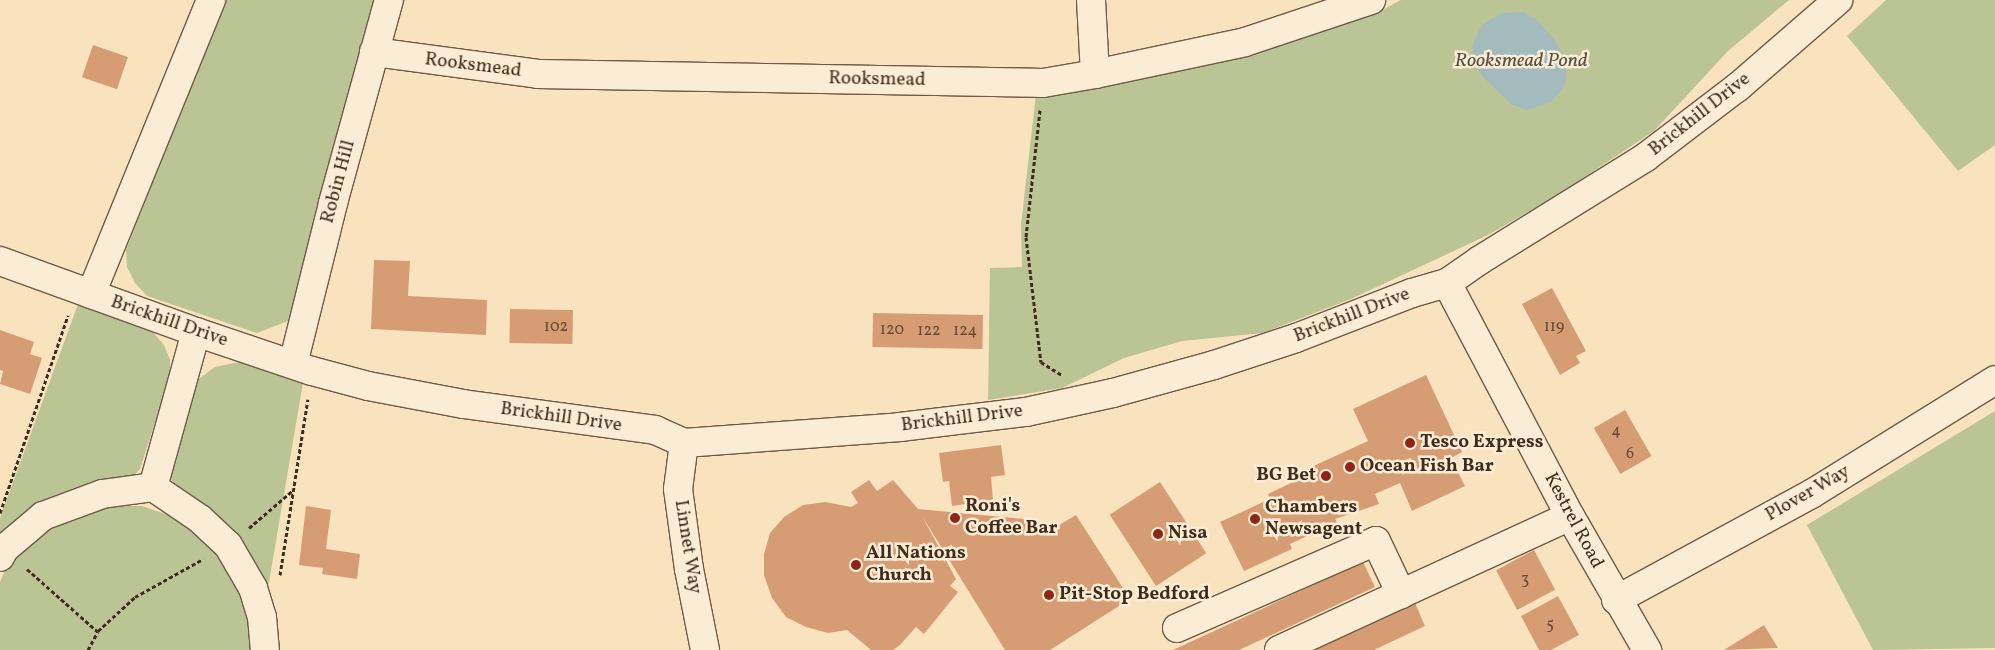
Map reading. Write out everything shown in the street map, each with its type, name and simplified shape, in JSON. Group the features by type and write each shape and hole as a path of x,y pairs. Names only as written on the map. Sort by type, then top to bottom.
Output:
{"street":[{"path":"84,292 211,0"},
{"name":"Robin Hill","path":"302,367 374,52 389,0"},
{"path":"1090,0 1095,74"},
{"name":"Rooksmead","path":"374,52 538,74 1043,83 1246,42 1371,0"},
{"name":"Brickhill Drive","path":"0,261 196,332 302,367 368,386 463,404 655,430 684,443 900,427 1026,412 1114,393 1214,365 1296,338 1412,293 1448,283 1480,260 1646,158 1738,87 1838,0"},
{"name":"Kestrel Road","path":"1448,283 1570,516 1616,600 1647,650"},
{"path":"153,487 196,332"},
{"name":"Plover Way","path":"1616,600 1813,493 1995,380"},
{"name":"Linnet Way","path":"684,443 678,490 688,570 705,650"},
{"path":"2,553 43,516 102,494 153,487 200,519 228,546 252,588 262,617 265,650"},
{"path":"1280,650 1570,516"},
{"path":"1177,628 1376,541 1401,594"}],"path":[{"path":"1043,83 1026,237 1041,362 1064,376 1070,402"},
{"path":"0,513 84,292"},
{"path":"278,584 293,490 302,367"},
{"path":"88,650 98,631 135,597 228,546 293,490"},
{"path":"2,553 98,631"}],"green space":[{"path":"223,0 376,0 297,302 288,321 257,333 147,296 135,283 127,267 126,250"},
{"path":"1401,0 1789,0 1728,51 1654,131 1562,192 1488,235 1351,299 1263,333 1182,341 1124,358 1062,388 988,400 990,268 1022,267 1021,225 1036,94 1240,57 1386,8"},
{"path":"1886,0 1995,0 1995,145 1958,171 1847,36"},
{"path":"78,304 151,330 164,345 170,360 170,376 140,469 131,479 0,541 0,518"},
{"path":"239,362 303,383 268,588 245,549 180,493 169,476 196,381 215,367"},
{"path":"1995,411 1995,648 1873,650 1807,525"},
{"path":"101,506 142,506 180,519 207,540 244,589 255,650 0,650 0,582 7,566 29,540 59,520"}],"water":[{"name":"Rooksmead Pond","path":"1523,12 1537,20 1555,40 1567,66 1565,86 1551,102 1527,110 1511,104 1483,77 1474,62 1472,45 1482,25 1502,13"}],"building":[{"path":"93,45 128,57 117,89 82,77"},
{"path":"374,260 410,261 408,296 487,300 486,335 371,329"},
{"path":"1552,288 1586,351 1576,356 1580,363 1560,375 1522,304"},
{"path":"510,309 573,310 572,344 509,343"},
{"path":"873,313 983,315 982,349 872,347"},
{"path":"0,330 34,342 30,354 42,358 30,394 0,384 3,371 0,370"},
{"path":"1426,375 1462,452 1451,458 1465,486 1412,511 1400,483 1375,494 1379,504 1335,519 1337,522 1290,544 1292,549 1244,571 1220,522 1270,499 1268,494 1310,474 1307,469 1368,441 1353,409"},
{"path":"1625,410 1652,456 1620,474 1594,428"},
{"path":"1001,445 1005,475 991,477 993,500 952,506 949,481 943,482 939,453"},
{"path":"869,480 877,491 893,480 918,509 1034,520 1044,534 1076,515 1130,599 1050,650 1005,650 922,516 956,579 950,586 958,592 924,634 916,627 893,650 871,650 847,630 828,633 806,627 786,617 772,598 764,575 764,554 770,533 784,517 803,505 825,502 851,507 858,503 851,492"},
{"name":"Nisa","path":"1160,482 1206,553 1156,586 1110,515"},
{"path":"306,506 331,510 326,549 360,554 357,579 322,574 323,568 299,565"},
{"path":"1534,550 1555,590 1517,610 1496,570"},
{"path":"1363,562 1375,587 1239,650 1173,650"},
{"path":"1558,596 1579,635 1551,650 1539,650 1521,616"},
{"path":"1415,603 1425,626 1374,650 1313,650"},
{"path":"1764,625 1778,648 1724,650"}],"place":[{"name":"Tesco Express","path":"1410,443"},
{"name":"Ocean Fish Bar","path":"1350,467"},
{"name":"BG Bet","path":"1326,476"},
{"name":"Roni's Coffee Bar","path":"955,518"},
{"name":"Chambers Newsagent","path":"1255,519"},
{"name":"Nisa","path":"1158,534"},
{"name":"All Nations Church","path":"856,565"},
{"name":"Pit-Stop Bedford","path":"1049,595"}]}
